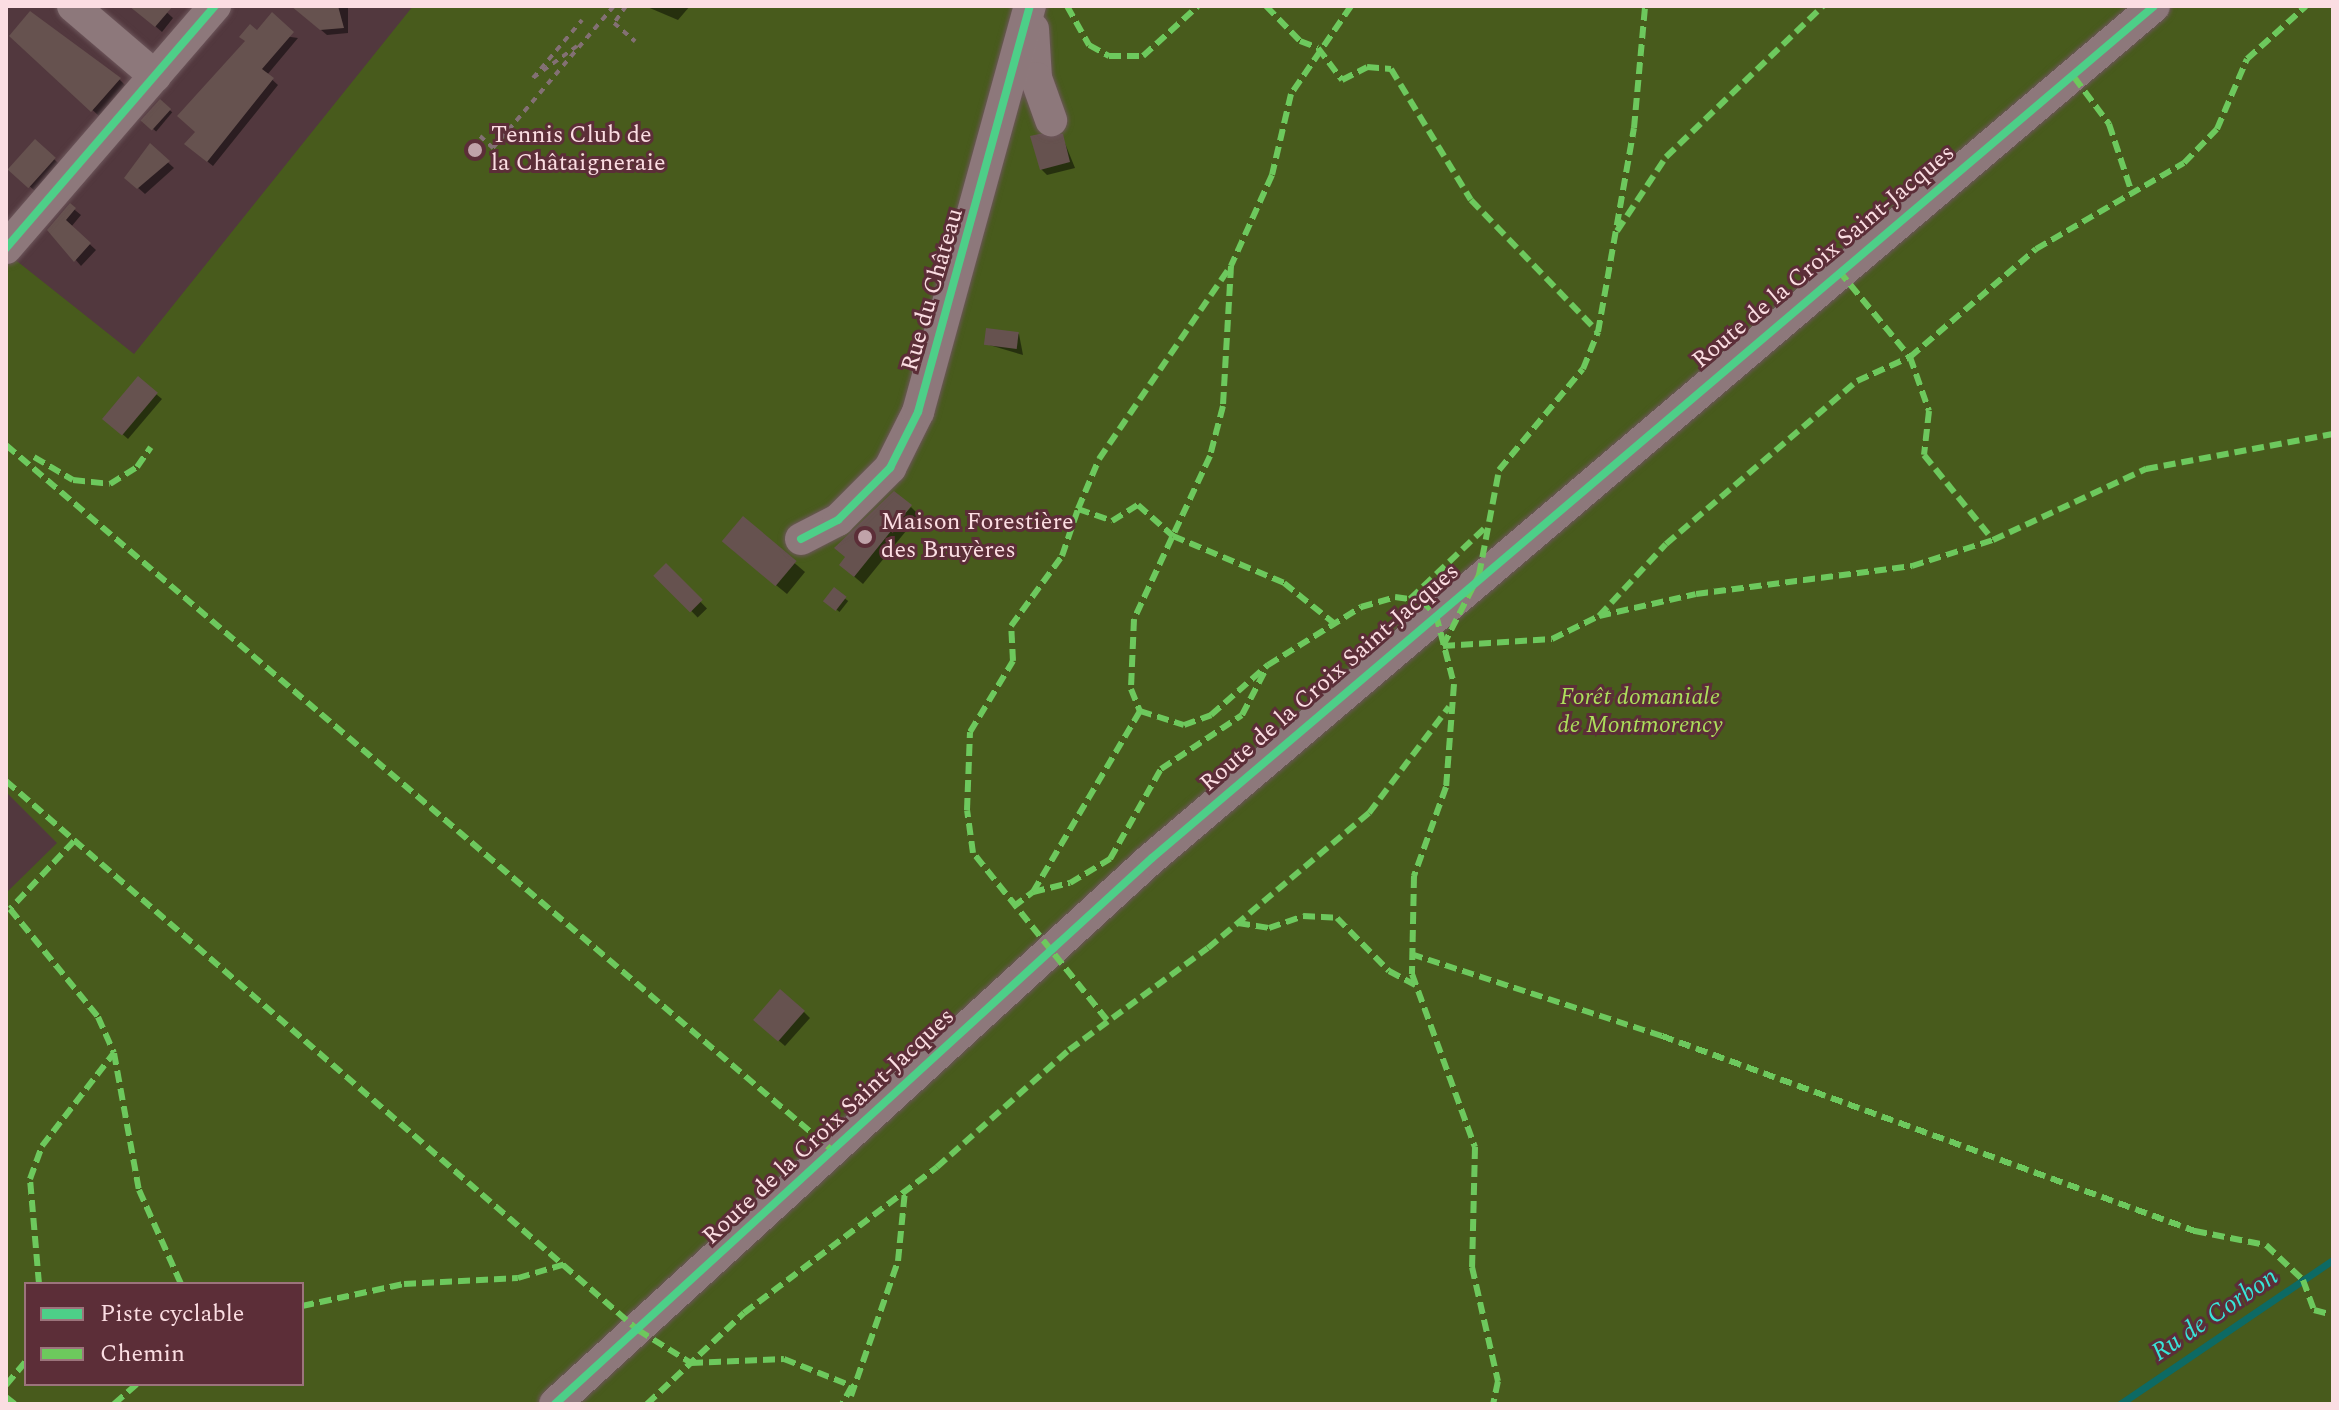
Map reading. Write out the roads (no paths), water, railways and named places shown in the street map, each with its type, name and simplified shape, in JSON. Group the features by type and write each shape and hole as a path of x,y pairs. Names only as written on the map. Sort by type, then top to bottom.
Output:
{"street":[{"path":"73,6 155,76"},
{"path":"13,226 155,76 215,6"},
{"path":"1030,6 1036,78 1051,120"},
{"name":"Rue du Château","path":"801,539 838,520 890,468 918,412 1030,6"},
{"name":"Route de la Croix Saint-Jacques","path":"555,1404 1152,858 2154,6"}],"waterway":[{"name":"Ru de Corbon","path":"2120,1404 2333,1260"}],"place":[{"name":"Tennis Club de la Châtaigneraie","path":"475,150"},
{"name":"Maison Forestière des Bruyères","path":"865,537"}],"park label":[{"name":"Forêt domaniale de Montmorency","path":"1640,712"}]}
